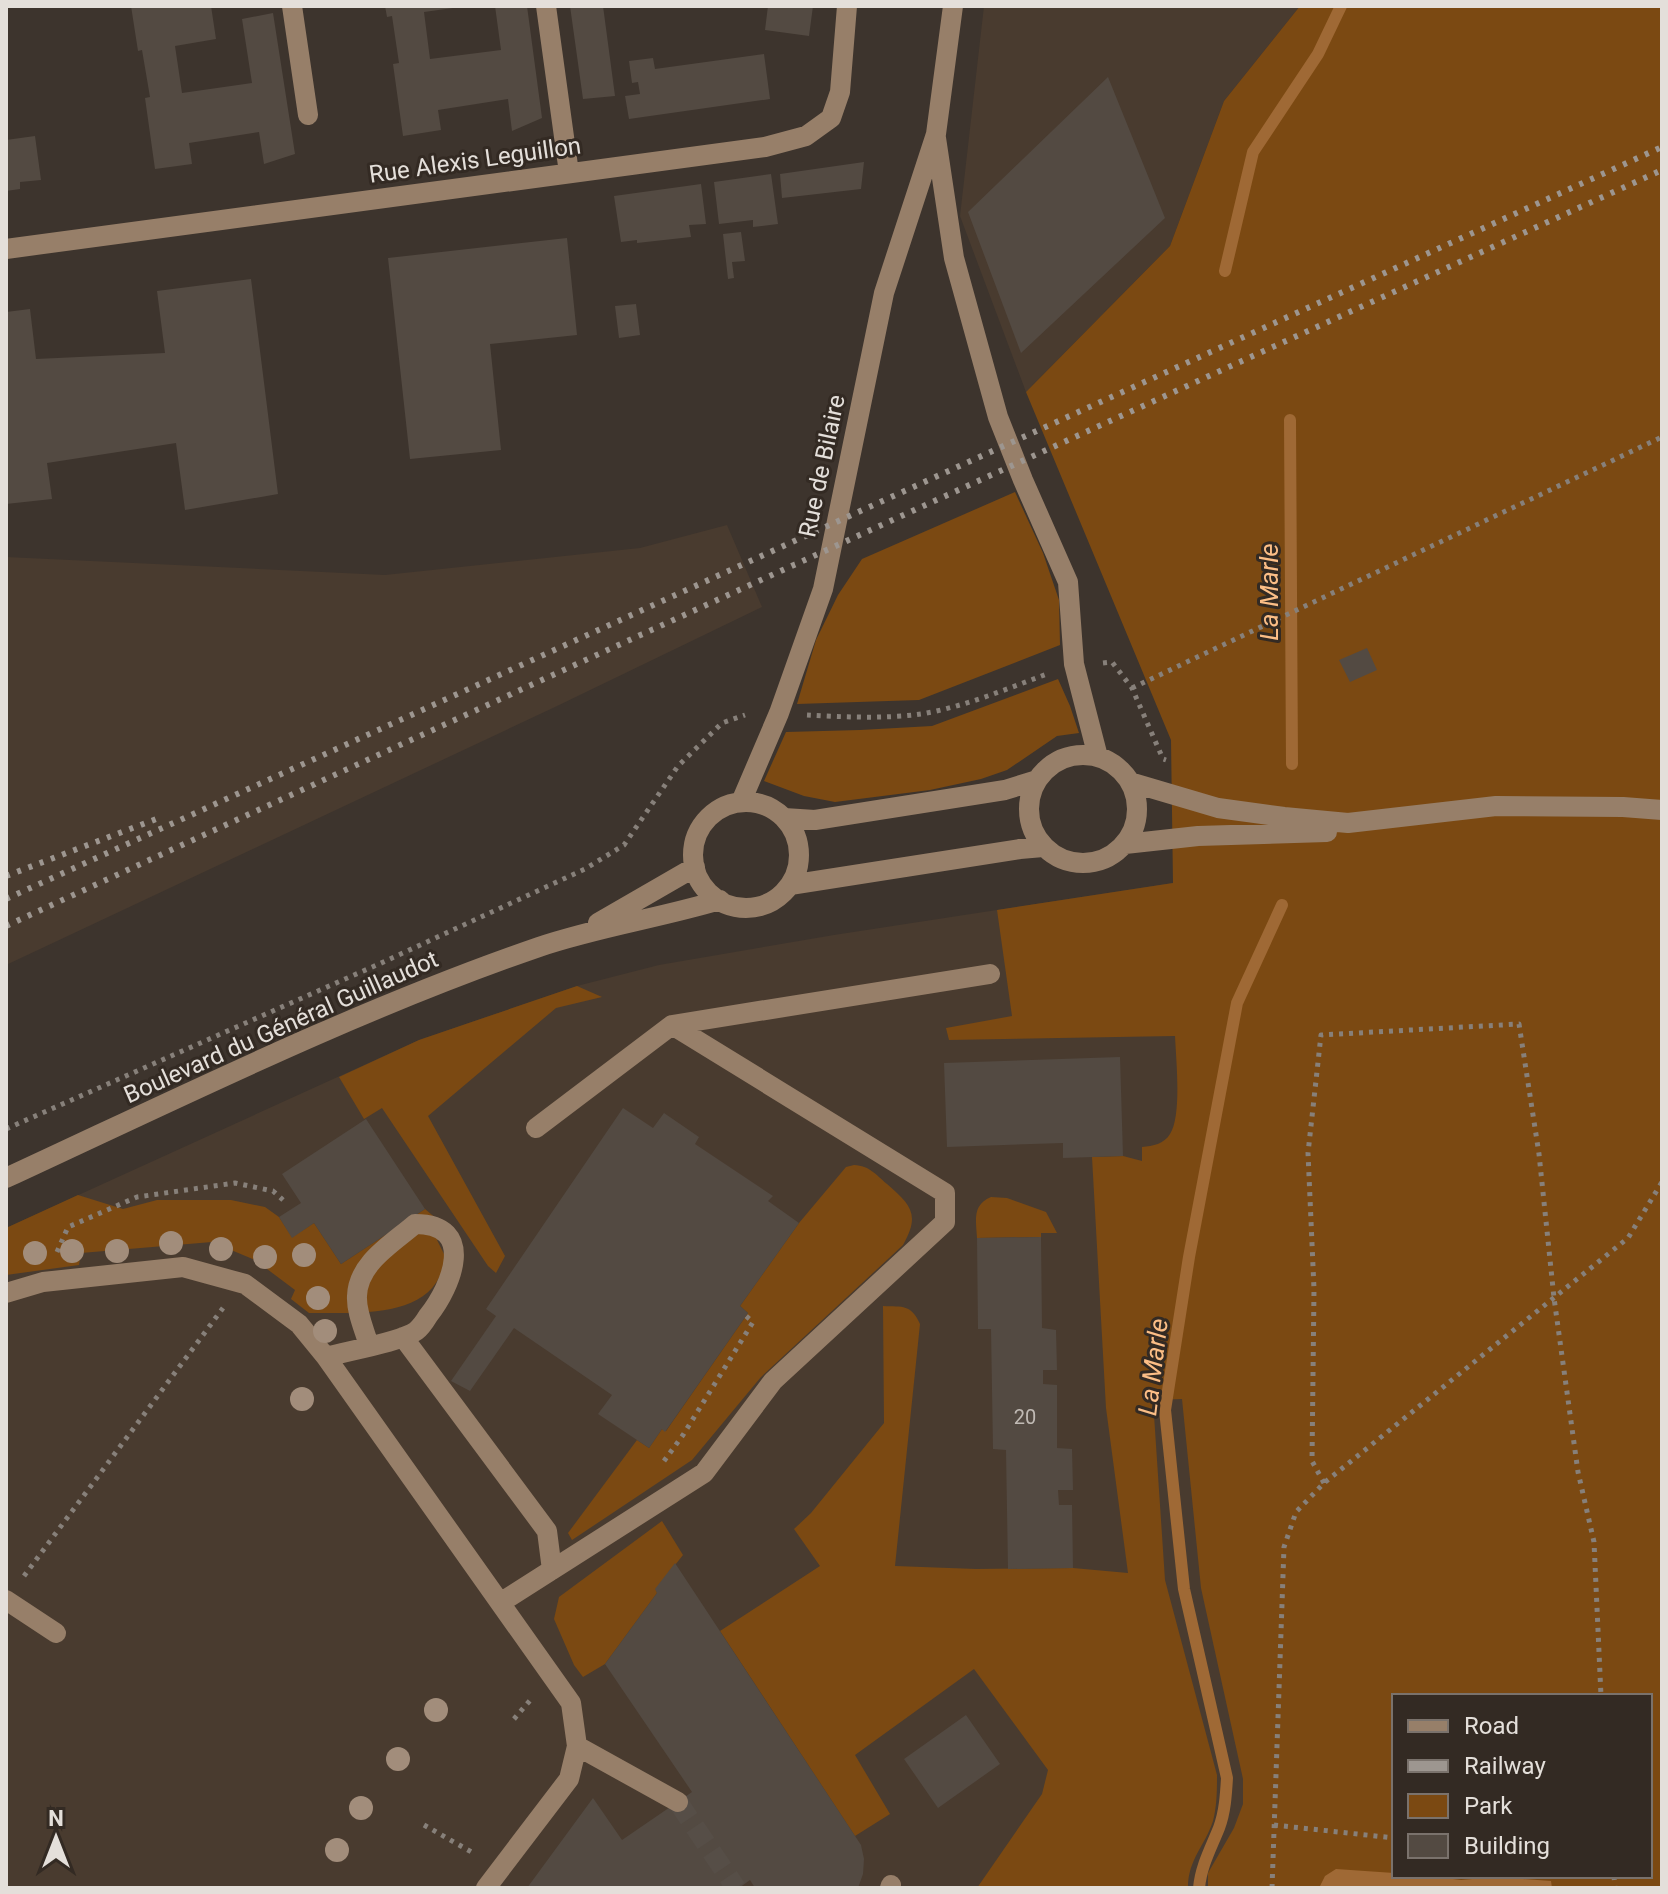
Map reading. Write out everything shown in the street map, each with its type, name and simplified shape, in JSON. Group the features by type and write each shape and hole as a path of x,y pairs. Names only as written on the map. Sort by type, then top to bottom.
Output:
{"street":[{"path":"292,6 308,115"},
{"path":"546,6 569,173"},
{"name":"Rue Alexis Leguillon","path":"6,249 765,147 806,136 831,118 840,92 847,6"},
{"name":"Rue de Bilaire","path":"741,802 779,713 823,589 884,293 936,134 953,6"},
{"name":"Rue de Bilaire","path":"936,134 954,258 998,417 1068,582 1074,664 1098,757"},
{"path":"1070,756 1098,757 1122,771 1130,782 1138,814 1134,830 1125,844 1100,862 1070,862 1043,847 1033,832 1029,814 1030,796 1037,780 1057,761 1070,756"},
{"path":"784,818 815,820 1005,790 1037,780"},
{"path":"1130,782 1218,808 1348,823 1496,806 1662,810"},
{"path":"741,802 772,808 784,818 795,832 799,851 798,869 790,885 773,900 763,905 733,906 720,900 704,886 695,867 694,849 698,832 709,817 724,807 741,802"},
{"path":"1125,844 1198,836 1336,832 1348,823"},
{"path":"790,885 1043,847"},
{"name":"Boulevard du Général Guillaudot","path":"581,933 695,867"},
{"name":"Boulevard du Général Guillaudot","path":"6,1178 365,1015 497,962 581,933 720,900"},
{"path":"536,1128 672,1025 990,974"},
{"path":"500,1603 704,1473 773,1381 945,1222 945,1193 672,1025"},
{"path":"326,1357 369,1346 403,1337 417,1330 441,1300 454,1263 453,1245 444,1233 430,1224 415,1224 369,1264 359,1281 356,1299 369,1346"},
{"path":"6,1293 43,1282 183,1267 245,1284 299,1324 326,1357 571,1703 577,1746 569,1779 486,1888"},
{"path":"403,1337 547,1531 552,1570"},
{"path":"6,1601 56,1633"},
{"path":"577,1746 678,1802"}],"path":[{"path":"1132,688 1662,437"},
{"path":"6,1129 365,971 585,869 624,845 678,766 722,723 742,715 779,713 844,717 919,714 961,704 1074,664 1112,662 1132,688 1163,759 1175,765"},
{"path":"1324,1483 1312,1461 1314,1289 1308,1153 1321,1035 1519,1024 1539,1154 1554,1298 1578,1472 1594,1542 1601,1694"},
{"path":"1272,1888 1284,1547 1296,1512 1324,1483 1628,1238 1662,1182"},
{"path":"43,1282 68,1227 137,1197 235,1183 273,1191 283,1200"},
{"path":"6,1601 228,1301"},
{"path":"683,1435 753,1322 746,1316"},
{"path":"424,1825 476,1855"},
{"path":"1274,1825 1392,1838"}],"shaded area":[{"path":"984,6 1300,6 1224,101 1170,246 1026,392 960,216"},
{"path":"727,525 762,607 6,965 6,557 385,575 640,548"},
{"path":"1662,856 1662,1888 6,1888 6,1228 419,1040 577,986 659,965 1336,858"},
{"path":"1336,1869 1392,1873 1392,1878 1510,1878 1551,1881 1552,1888 1319,1888 1325,1876"}],"green space":[{"path":"1300,6 1662,6 1662,1888 1208,1888 1208,1873 1234,1828 1243,1804 1243,1779 1201,1588 1182,1399 1153,1400 1165,1580 1217,1775 1213,1821 1194,1861 1188,1888 977,1888 1042,1794 1048,1770 974,1669 855,1755 890,1814 855,1836 720,1631 820,1566 794,1529 811,1513 884,1423 883,1306 910,1310 920,1324 895,1566 1073,1568 1128,1573 1106,1408 1092,1157 1123,1156 1142,1161 1142,1147 1154,1145 1168,1137 1174,1126 1177,1101 1175,1036 949,1040 946,1028 1012,1016 997,910 1173,883 1171,740 1026,392 1170,246 1224,101"},
{"path":"1015,492 1043,553 1059,600 1060,645 919,700 797,704 816,640 838,595 862,559"},
{"path":"1058,679 1079,733 1057,736 1007,770 930,790 835,802 804,796 764,781 786,732 932,726"},
{"path":"577,986 602,997 556,1008 428,1116 505,1256 496,1273 488,1266 382,1108 364,1119 339,1077 419,1040"},
{"path":"854,1165 872,1171 907,1204 912,1217 903,1245 761,1377 692,1460 572,1540 568,1533 637,1440 649,1448 662,1429 666,1431 748,1313 740,1306 799,1223 846,1167"},
{"path":"78,1195 123,1209 157,1200 231,1200 265,1207 279,1217 292,1237 314,1223 341,1264 425,1209 451,1231 437,1240 446,1258 441,1274 430,1290 400,1307 382,1311 309,1313 291,1299 295,1290 255,1260 212,1242 81,1253 79,1265 6,1275 6,1228"},
{"path":"991,1197 1007,1198 1046,1212 1057,1233 1041,1233 1041,1237 977,1238 978,1209"},
{"path":"662,1521 683,1555 605,1664 583,1677 574,1665 554,1619 559,1597"}],"building":[{"path":"131,6 211,6 216,39 175,46 182,93 252,83 242,19 273,13 295,154 264,164 259,132 189,143 192,164 155,169 145,98 150,97"},
{"path":"385,6 453,6 424,12 430,59 501,50 495,6 527,6 542,118 512,131 508,99 438,110 441,130 403,136 393,64 399,63 392,16 387,17"},
{"path":"570,6 603,6 615,96 583,99"},
{"path":"768,6 813,6 809,36 765,30"},
{"path":"764,54 770,99 629,119 625,96 640,94 638,82 632,83 629,61 653,58 655,69"},
{"path":"1108,77 1165,218 1021,353 968,212"},
{"path":"35,136 41,180 20,182 20,189 6,191 6,140"},
{"path":"864,162 861,189 782,198 780,174"},
{"path":"771,174 778,224 753,227 753,220 719,224 714,182"},
{"path":"701,184 706,224 689,225 691,237 621,242 614,196"},
{"path":"741,232 745,261 732,262 734,278 728,279 723,234"},
{"path":"567,238 577,335 490,344 501,450 410,459 388,258"},
{"path":"251,279 278,494 185,510 176,443 47,463 52,499 6,504 6,312 30,309 36,359 165,353 157,291"},
{"path":"636,304 640,335 619,338 615,306"},
{"path":"1367,648 1377,670 1350,682 1339,660"},
{"path":"1120,1057 1123,1156 1063,1158 1063,1143 947,1147 944,1063"},
{"path":"623,1108 653,1128 664,1113 699,1137 695,1144 773,1196 768,1201 799,1223 740,1306 748,1313 665,1432 662,1429 649,1448 598,1414 612,1395 514,1328 470,1391 451,1381 496,1316 486,1309"},
{"path":"366,1119 425,1209 341,1264 314,1223 292,1238 279,1217 301,1203 282,1174"},
{"path":"1041,1237 1042,1328 1056,1330 1057,1370 1043,1370 1043,1384 1057,1385 1057,1448 1072,1449 1073,1490 1058,1490 1059,1505 1072,1505 1073,1568 1008,1569 1006,1450 993,1449 991,1329 978,1329 977,1238"},
{"path":"675,1563 861,1845 863,1874 858,1888 755,1888 750,1880 739,1888 527,1888 593,1798 622,1840 692,1792 605,1664"},
{"path":"966,1715 1000,1764 938,1808 904,1759"}],"waterway":[{"name":"La Marle","path":"1225,271 1253,152 1318,54 1341,6"},
{"name":"La Marle","path":"1290,420 1292,764"},
{"name":"La Marle","path":"1199,1888 1204,1865 1223,1816 1227,1778 1184,1589 1165,1410 1189,1257 1237,1003 1282,905"}],"tunnel":[{"path":"678,1802 736,1888"}],"railway":[{"path":"6,899 1662,147"},
{"path":"6,926 1662,170"},
{"path":"6,876 159,818"}]}
